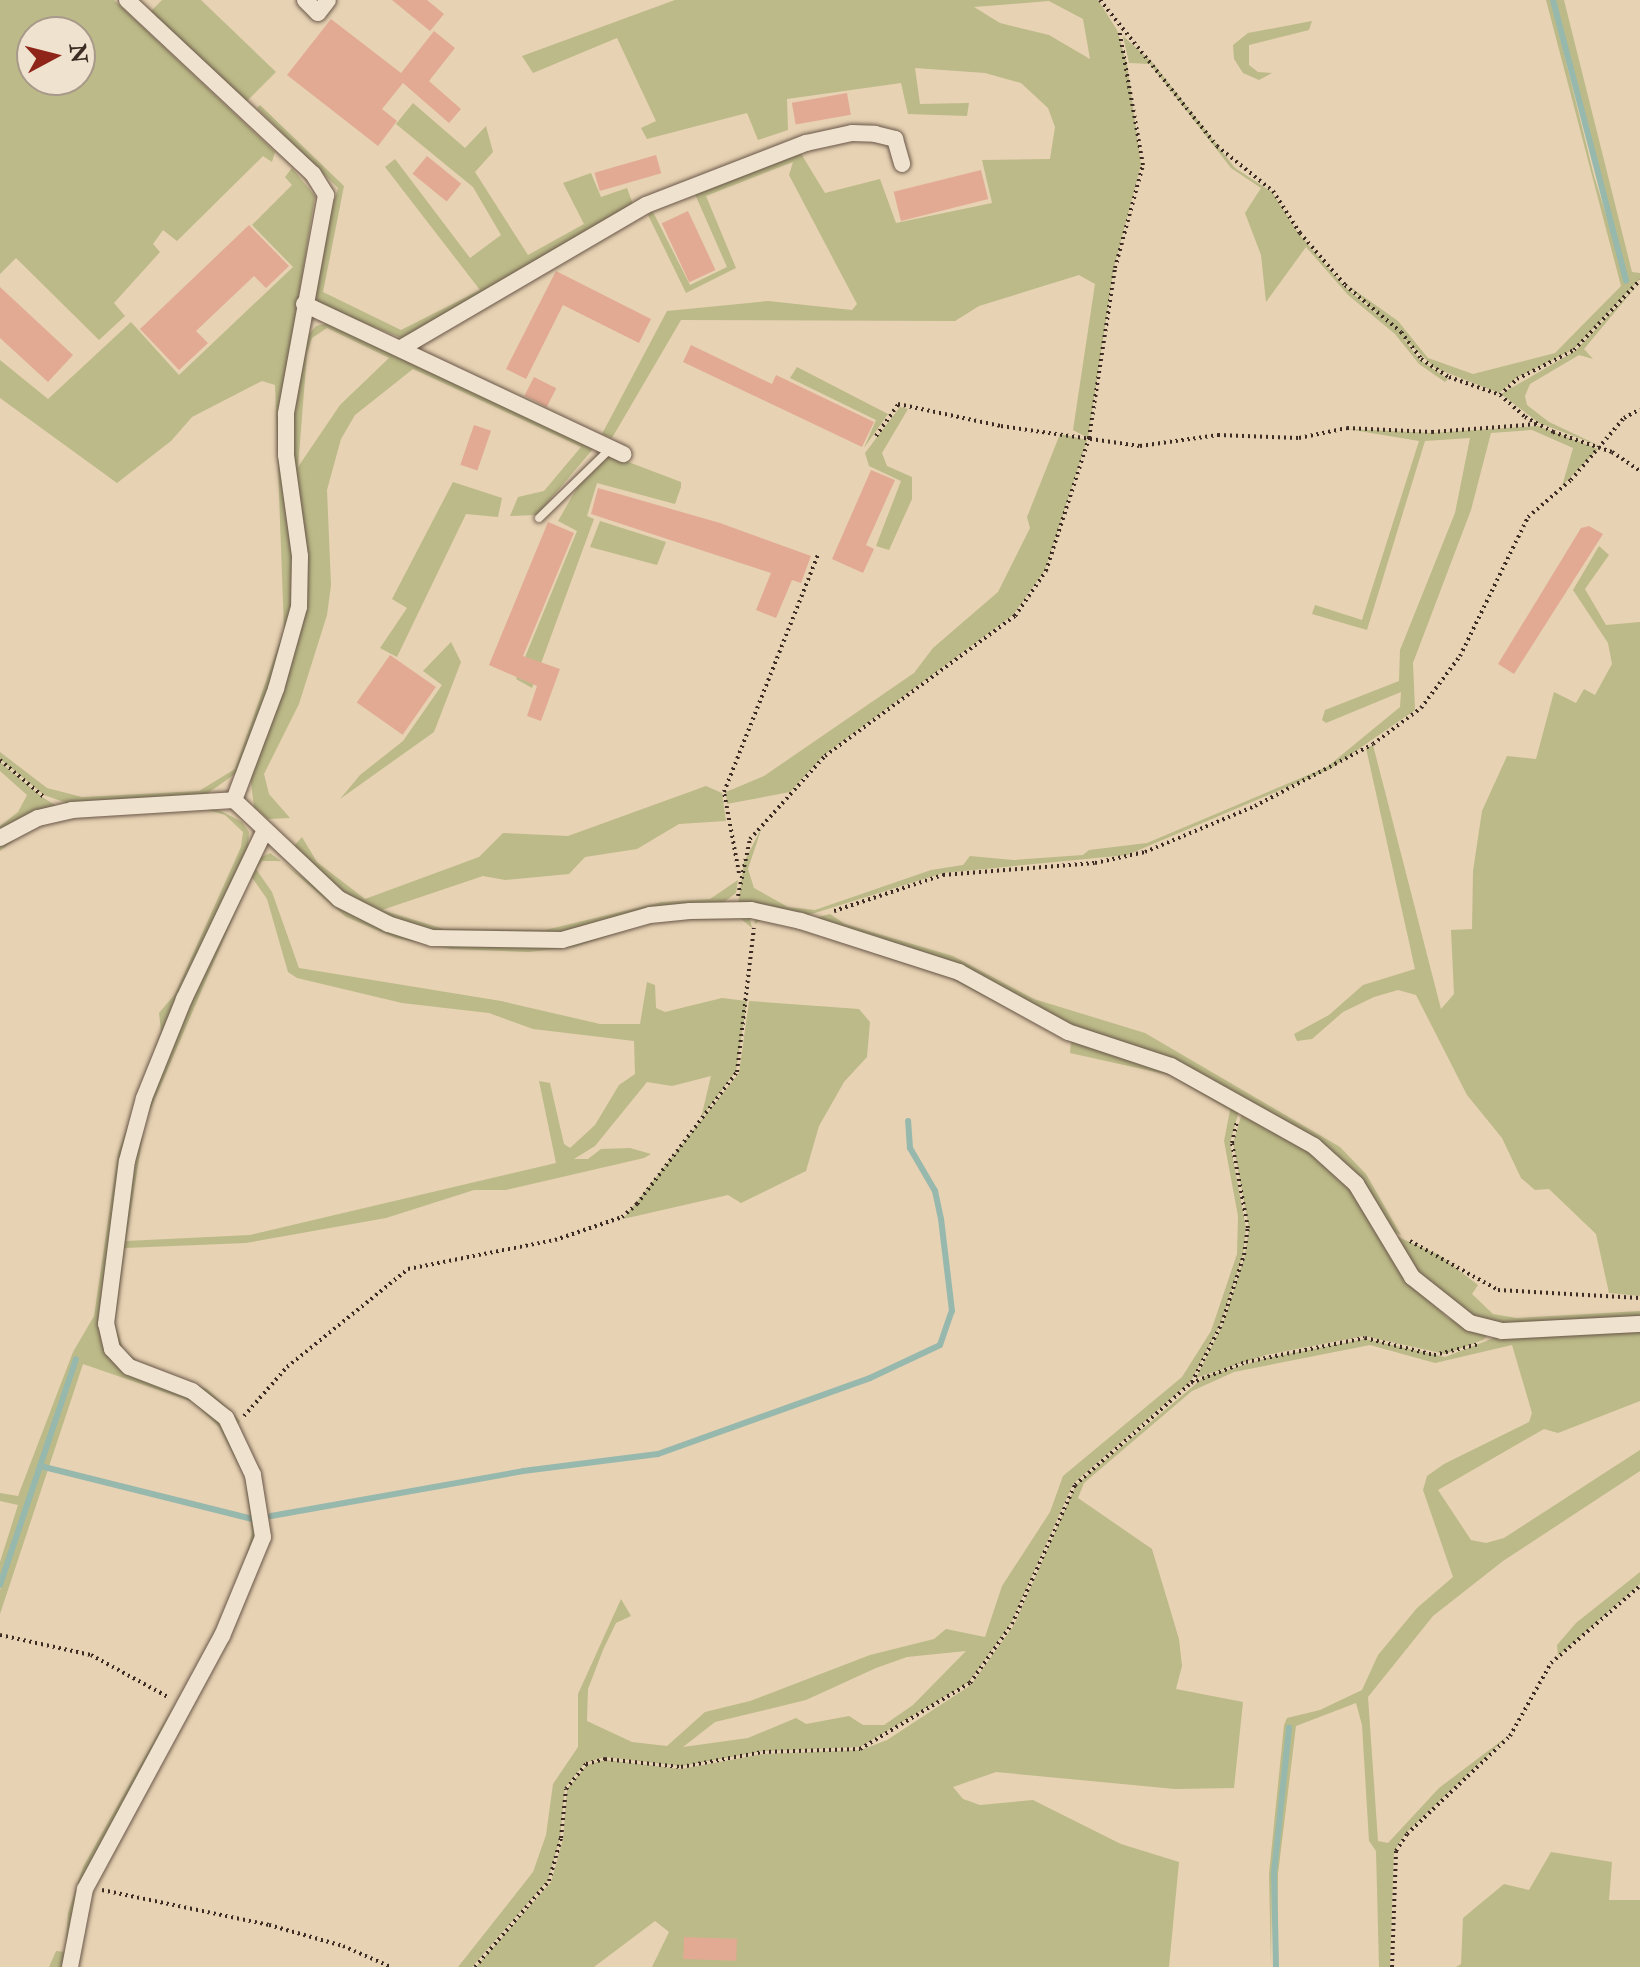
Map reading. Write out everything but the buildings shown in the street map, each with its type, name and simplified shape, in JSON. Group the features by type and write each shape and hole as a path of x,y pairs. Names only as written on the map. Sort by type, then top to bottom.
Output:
{"street":[{"path":"127,0 324,187 324,212 304,304 286,434 300,556 299,607 276,689 234,800"},
{"path":"305,0 318,13 328,0"},
{"path":"403,347 646,205 806,143 852,133 875,134 895,139 902,164"},
{"path":"304,304 403,347 617,451"},
{"path":"0,838 38,818 72,810 234,800"},
{"path":"234,800 264,832 347,904 432,938 562,940 650,915 742,910 801,921 959,972 1068,1032 1171,1066 1336,1161 1382,1228 1401,1264 1424,1289 1470,1323 1502,1331 1640,1324"},
{"path":"70,1967 85,1889 241,1596 263,1537 253,1475 235,1430 205,1398 129,1367 112,1349 106,1324 127,1161 144,1098 264,832"}],"lane":[{"path":"539,518 617,451"}],"path":[{"path":"1100,0 1119,29 1154,62 1217,146 1273,191 1300,233 1345,285 1401,332 1421,359 1449,377 1500,395 1539,424 1601,448 1640,471"},
{"path":"741,877 750,839 825,756 996,632 1031,596 1065,520 1089,438 1115,268 1143,165 1119,29"},
{"path":"1500,395 1517,379 1574,350 1640,280"},
{"path":"876,436 898,404 1140,446 1218,435 1299,438 1347,428 1432,432 1539,424"},
{"path":"830,913 943,875 1095,863 1145,852 1330,770 1421,708 1460,656 1528,517 1601,448 1624,418 1640,409"},
{"path":"235,1430 250,1404 287,1367 408,1269 555,1240 622,1217 637,1204 737,1072 755,933 742,910 741,877 724,792 818,555"},
{"path":"0,760 43,796 72,810"},
{"path":"1191,1383 1222,1323 1244,1255 1248,1228 1232,1143 1243,1107"},
{"path":"1382,1228 1425,1246 1466,1276 1498,1290 1640,1298"},
{"path":"475,1967 549,1881 561,1838 566,1789 586,1764 605,1759 681,1767 763,1752 860,1749 886,1738 970,1683 1012,1624 1075,1485 1191,1383 1229,1366 1350,1340 1374,1338 1445,1356 1502,1331"},
{"path":"1392,1967 1396,1851 1407,1834 1510,1736 1551,1663 1640,1586"},
{"path":"0,1635 91,1655 182,1707"},
{"path":"85,1889 269,1925 343,1946 391,1967"}],"shaded area":[{"path":"0,0 114,0 275,152 272,162 263,156 177,241 163,230 153,244 160,252 114,303 125,316 99,340 16,258 0,274"},
{"path":"162,0 201,0 276,72 245,103 150,12"},
{"path":"675,0 1098,0 1117,30 1127,64 1141,165 1114,267 1088,438 1073,430 1095,284 1079,275 979,306 955,321 681,320 612,438 602,434 667,311 768,301 852,310 857,304 789,175 793,162 706,196 736,268 686,293 648,215 653,212 690,285 727,267 694,192 800,152 825,193 880,179 896,223 992,203 982,160 1050,159 1055,127 1048,108 1021,83 985,73 915,68 920,104 969,103 967,116 908,114 901,83 787,99 788,130 758,140 747,113 647,139 641,128 656,121 617,38 533,73 522,56","holes":["1049,1 1083,19 1090,59 1049,35 1000,23 974,7"]},
{"path":"1546,0 1551,0 1594,176 1627,282 1554,0 1564,0 1632,272 1640,273 1640,279 1574,349 1516,378 1499,393 1435,368 1346,284 1398,321 1428,358 1473,374 1555,353 1621,286"},
{"path":"1312,21 1309,30 1249,45 1249,65 1258,72 1272,73 1259,80 1243,73 1234,59 1233,45 1248,33"},
{"path":"1123,36 1153,63 1235,168 1272,192 1298,233 1344,286 1399,333 1420,360 1448,379 1445,382 1419,364 1395,334 1348,295 1306,247 1266,302 1261,255 1245,213 1261,188 1231,168 1150,64 1129,63"},
{"path":"413,103 465,148 486,126 493,152 475,172 528,255 584,224 563,183 591,173 601,197 627,188 634,207 402,338 351,318 318,302 311,285 338,188 257,108 260,105 344,186 323,292 401,330 480,290 385,167 395,159 470,258 501,235 473,187 396,124"},
{"path":"292,168 315,196 282,401 295,586 287,638 239,771 204,796 67,803 44,795 0,759 0,752 47,788 82,797 199,791 235,769 284,630 275,385 262,381 192,417 171,441 117,483 0,398 0,360 48,399 131,322 179,375 293,267 252,225 292,185 285,177"},
{"path":"1640,282 1584,349 1593,359 1579,355 1530,384 1525,396 1527,405 1549,422 1600,446 1539,423 1501,394 1575,351"},
{"path":"328,323 593,449 537,515 510,516 518,497 544,491 581,447 413,369 355,415 341,439 327,490 331,585 327,615 299,704 264,774 269,794 290,818 268,819 254,807 250,774 302,612 290,460 295,405 307,337 316,326","holes":["327,328 389,358 340,405 298,467 307,354 312,338"]},
{"path":"797,367 888,414 864,448 876,420 790,378"},
{"path":"900,407 908,409 882,453 887,466 912,477 912,499 889,550 876,546 901,481 869,466 865,453"},
{"path":"1538,426 1598,449 1562,486 1573,448 1532,430 1491,433 1471,510 1413,663 1415,710 1330,769 1127,855 943,873 802,917 738,905 744,862 762,827 748,869 754,888 788,907 815,910 931,870 963,865 970,856 1013,860 1083,855 1089,850 1147,843 1327,767 1400,707 1401,692 1326,723 1322,720 1325,710 1399,681 1400,650 1455,513 1470,438 1425,441 1367,630 1312,614 1315,605 1362,620 1419,441 1347,429 1432,433"},
{"path":"1060,434 1087,440 1045,570 1013,615 824,755 790,792 727,804 726,792 764,776 914,673 933,648 998,592 1030,528 1027,517"},
{"path":"610,455 681,482 681,487 675,504 597,483 587,516 594,519 532,688 516,679 577,531 558,521 578,486"},
{"path":"453,482 502,498 498,517 466,514 397,657 380,648 407,608 392,599"},
{"path":"600,521 666,542 657,565 590,547"},
{"path":"1599,546 1609,555 1585,589 1606,625 1640,622 1640,1296 1609,1293 1596,1234 1549,1189 1535,1190 1521,1178 1502,1138 1467,1095 1416,995 1398,990 1374,997 1343,1012 1312,1039 1297,1041 1294,1034 1329,1015 1363,985 1415,969 1366,748 1373,745 1441,1009 1454,994 1451,930 1472,929 1473,871 1482,811 1507,756 1536,759 1554,692 1576,703 1584,689 1595,695 1612,664 1608,643 1573,590"},
{"path":"451,642 461,662 434,732 340,799 360,775 403,741 442,685 423,671"},
{"path":"0,762 60,808 0,834 0,826 18,812 27,795 0,771"},
{"path":"706,786 722,793 726,821 679,824 637,849 585,857 569,874 505,880 483,876 382,910 444,929 545,930 662,902 710,899 738,880 736,893 720,905 560,934 419,931 346,896 293,847 302,837 317,862 365,899 479,857 503,833 568,836"},
{"path":"199,806 221,811 242,822 249,832 248,850 148,1076 99,1327 103,1346 120,1369 208,1407 240,1451 258,1532 252,1561 180,1702 241,1578 252,1532 245,1477 219,1427 193,1402 83,1364 0,1614 0,1590 76,1358 0,1581 0,1562 18,1505 0,1501 0,1493 18,1496 73,1352 94,1316 118,1153 161,1031 159,1013 175,994 241,847 243,832 225,815 205,809 90,814 51,822 23,833 0,851 0,846 22,831 69,815"},
{"path":"270,853 281,861 262,861 256,869 272,892 299,968 501,1001 600,1024 640,1024 647,982 655,985 656,1008 665,1012 722,998 747,1001 736,1071 701,1118 711,1076 672,1086 647,1082 595,1146 574,1159 588,1159 601,1149 630,1148 651,1154 644,1158 506,1190 474,1190 386,1218 246,1243 125,1248 115,1323 123,1349 137,1361 207,1389 240,1421 237,1426 196,1388 150,1372 121,1355 110,1319 145,1107 253,861","holes":["251,876 267,899 288,972 297,978 402,1003 489,1013 533,1029 634,1041 635,1074 619,1085 595,1125 570,1148 564,1144 550,1083 539,1081 556,1163 250,1235 126,1241 145,1122"]},
{"path":"283,862 356,917 438,943 561,944 662,917 749,915 752,928 741,919 658,920 574,947 529,952 451,949 396,938 346,917"},
{"path":"830,914 845,924 953,956 1034,999 1145,1033 1340,1147 1366,1174 1401,1235 1388,1229 1302,1134 1039,1012 808,920"},
{"path":"754,916 765,917 916,962 1163,1067 1239,1110 1230,1143 1246,1228 1243,1255 1221,1323 1191,1381 1073,1484 1011,1623 969,1682 860,1747 763,1751 681,1766 605,1757 585,1763 565,1788 560,1838 548,1880 472,1967 458,1967 533,1872 546,1835 553,1784 578,1747 578,1694 621,1599 631,1616 616,1623 603,1650 588,1689 587,1721 632,1742 667,1746 705,1712 750,1701 870,1655 934,1639 946,1629 985,1637 1002,1586 1050,1512 1063,1476 1182,1377 1211,1331 1237,1254 1238,1216 1224,1141 1230,1110 1169,1075 1070,1053 1071,1042 952,979 793,927 761,920 755,924","holes":["966,1651 913,1705 884,1725 863,1725 849,1716 806,1724 796,1718 748,1738 683,1747 715,1722 806,1700 907,1657"]},
{"path":"749,1001 859,1009 870,1022 867,1057 844,1082 819,1126 806,1171 741,1203 728,1195 623,1219 739,1073"},
{"path":"1242,1113 1303,1144 1346,1179 1410,1282 1448,1318 1487,1336 1445,1354 1364,1336 1266,1355 1196,1378 1223,1324 1245,1255 1249,1228 1233,1143"},
{"path":"1389,1233 1439,1255 1478,1285 1472,1294 1493,1314 1517,1318 1640,1311 1640,1320 1526,1326 1481,1322 1428,1286"},
{"path":"1640,1329 1640,1401 1558,1433 1544,1429 1438,1490 1471,1540 1486,1543 1504,1538 1640,1450 1640,1471 1503,1561 1433,1616 1368,1697 1378,1841 1388,1843 1439,1788 1509,1735 1406,1833 1394,1851 1390,1967 1379,1967 1376,1851 1369,1841 1362,1725 1356,1703 1296,1726 1278,1874 1277,1967 1275,1874 1283,1813 1287,1728 1272,1873 1271,1967 1269,1874 1284,1725 1287,1718 1320,1710 1362,1690 1378,1655 1417,1608 1453,1577 1423,1490 1427,1476 1444,1464 1529,1422 1532,1413 1512,1345 1435,1363 1370,1345 1234,1372 1192,1391 1084,1483 1078,1498 1152,1549 1179,1639 1182,1666 1176,1689 1243,1702 1234,1788 1175,1789 996,1772 953,1787 963,1799 980,1805 1033,1800 1121,1844 1179,1862 1169,1967 652,1967 669,1932 655,1921 594,1967 476,1967 551,1882 563,1839 567,1789 587,1765 605,1760 681,1769 763,1754 861,1750 887,1740 971,1685 1014,1625 1076,1485 1204,1377 1267,1358 1365,1339 1445,1357 1499,1336"},
{"path":"1640,1572 1640,1584 1558,1656 1557,1645 1576,1623"},
{"path":"175,1703 99,1851 65,1967 49,1967 56,1951 65,1952 68,1913 83,1867"},
{"path":"1551,1852 1612,1862 1609,1900 1640,1900 1640,1967 1456,1967 1461,1964 1463,1918 1504,1884 1529,1890"}],"waterway":[{"path":"1553,0 1626,281"},
{"path":"271,1516 523,1471 658,1454 870,1378 940,1345 952,1311 941,1219 935,1191 910,1148 908,1121"},
{"path":"0,1585 76,1359"},
{"path":"40,1466 253,1519"},
{"path":"1276,1967 1274,1873 1289,1728"}]}
